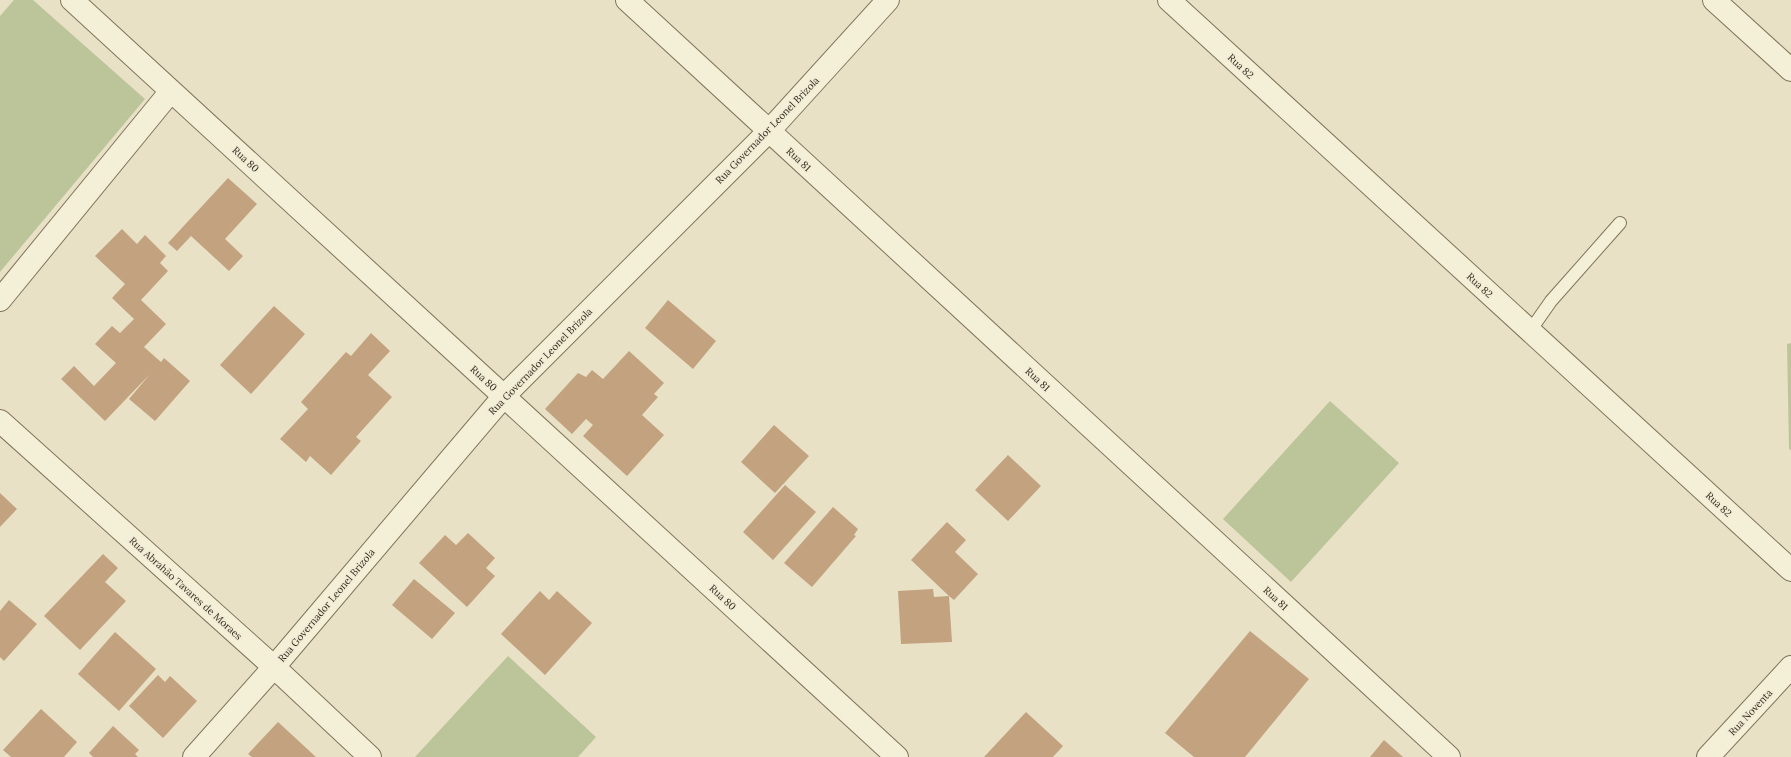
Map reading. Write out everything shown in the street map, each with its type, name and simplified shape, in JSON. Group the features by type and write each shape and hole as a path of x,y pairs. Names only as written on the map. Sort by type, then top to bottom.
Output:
{"street":[{"name":"Rua 80","path":"72,0 897,757"},
{"name":"Rua 81","path":"627,0 1449,757"},
{"name":"Rua Governador Leonel Brizola","path":"194,757 274,667 504,396 769,131 888,0"},
{"name":"Rua 82","path":"1169,0 1791,570"},
{"path":"1714,0 1791,70"},
{"path":"0,300 171,91"},
{"name":"Rua Abrahão Tavares de Moraes","path":"0,421 274,667 370,757"},
{"name":"Rua Noventa","path":"1708,757 1791,667"}],"lane":[{"path":"1530,331 1551,301 1620,223"}],"green space":[{"path":"14,0 33,0 145,99 0,272 0,16"},
{"path":"1791,343 1791,450 1789,449 1787,344"},
{"path":"1330,401 1399,463 1291,582 1223,519"},
{"path":"508,656 596,737 578,757 415,757"}],"building":[{"path":"228,178 257,204 225,239 243,256 229,271 191,236 177,251 168,243"},
{"path":"122,229 137,244 145,235 166,256 160,263 168,271 141,300 166,324 144,347 161,362 164,358 190,381 155,421 129,399 150,374 105,421 61,379 74,366 94,386 116,363 95,344 112,326 120,333 134,319 112,298 125,284 95,256"},
{"path":"668,300 716,341 693,369 645,328"},
{"path":"274,306 305,334 251,394 220,365"},
{"path":"371,333 390,351 368,375 392,397 356,437 361,441 331,475 310,456 306,462 280,439 308,409 301,402 346,352 351,356"},
{"path":"629,351 664,383 654,394 658,397 642,415 664,435 627,476 583,436 593,425 586,419 572,434 545,409 578,373 586,377 592,370 603,379"},
{"path":"774,425 809,456 775,493 741,462"},
{"path":"1008,455 1041,486 1008,521 975,490"},
{"path":"785,485 816,512 773,560 743,532"},
{"path":"0,493 17,509 0,527"},
{"path":"833,507 858,529 854,535 856,536 812,587 784,563"},
{"path":"947,522 966,540 955,552 978,574 954,600 911,560"},
{"path":"468,533 495,558 486,568 495,576 467,607 419,563 445,535 456,545"},
{"path":"103,554 118,568 105,582 126,601 80,650 44,616"},
{"path":"414,579 455,613 432,639 392,605"},
{"path":"933,589 934,597 949,596 952,642 901,644 898,591"},
{"path":"540,591 549,600 557,591 592,623 545,675 501,634"},
{"path":"9,600 37,624 4,661 0,657 0,611"},
{"path":"1250,631 1309,679 1245,757 1194,757 1165,733"},
{"path":"115,632 156,669 119,711 78,674"},
{"path":"158,675 165,682 170,676 197,701 163,738 129,706"},
{"path":"41,709 77,742 64,757 11,757 3,750"},
{"path":"1026,712 1063,746 1053,757 984,757"},
{"path":"278,722 316,757 252,757 248,754"},
{"path":"113,726 139,750 135,754 138,757 93,757 89,753"},
{"path":"1384,740 1403,757 1370,757"}]}
